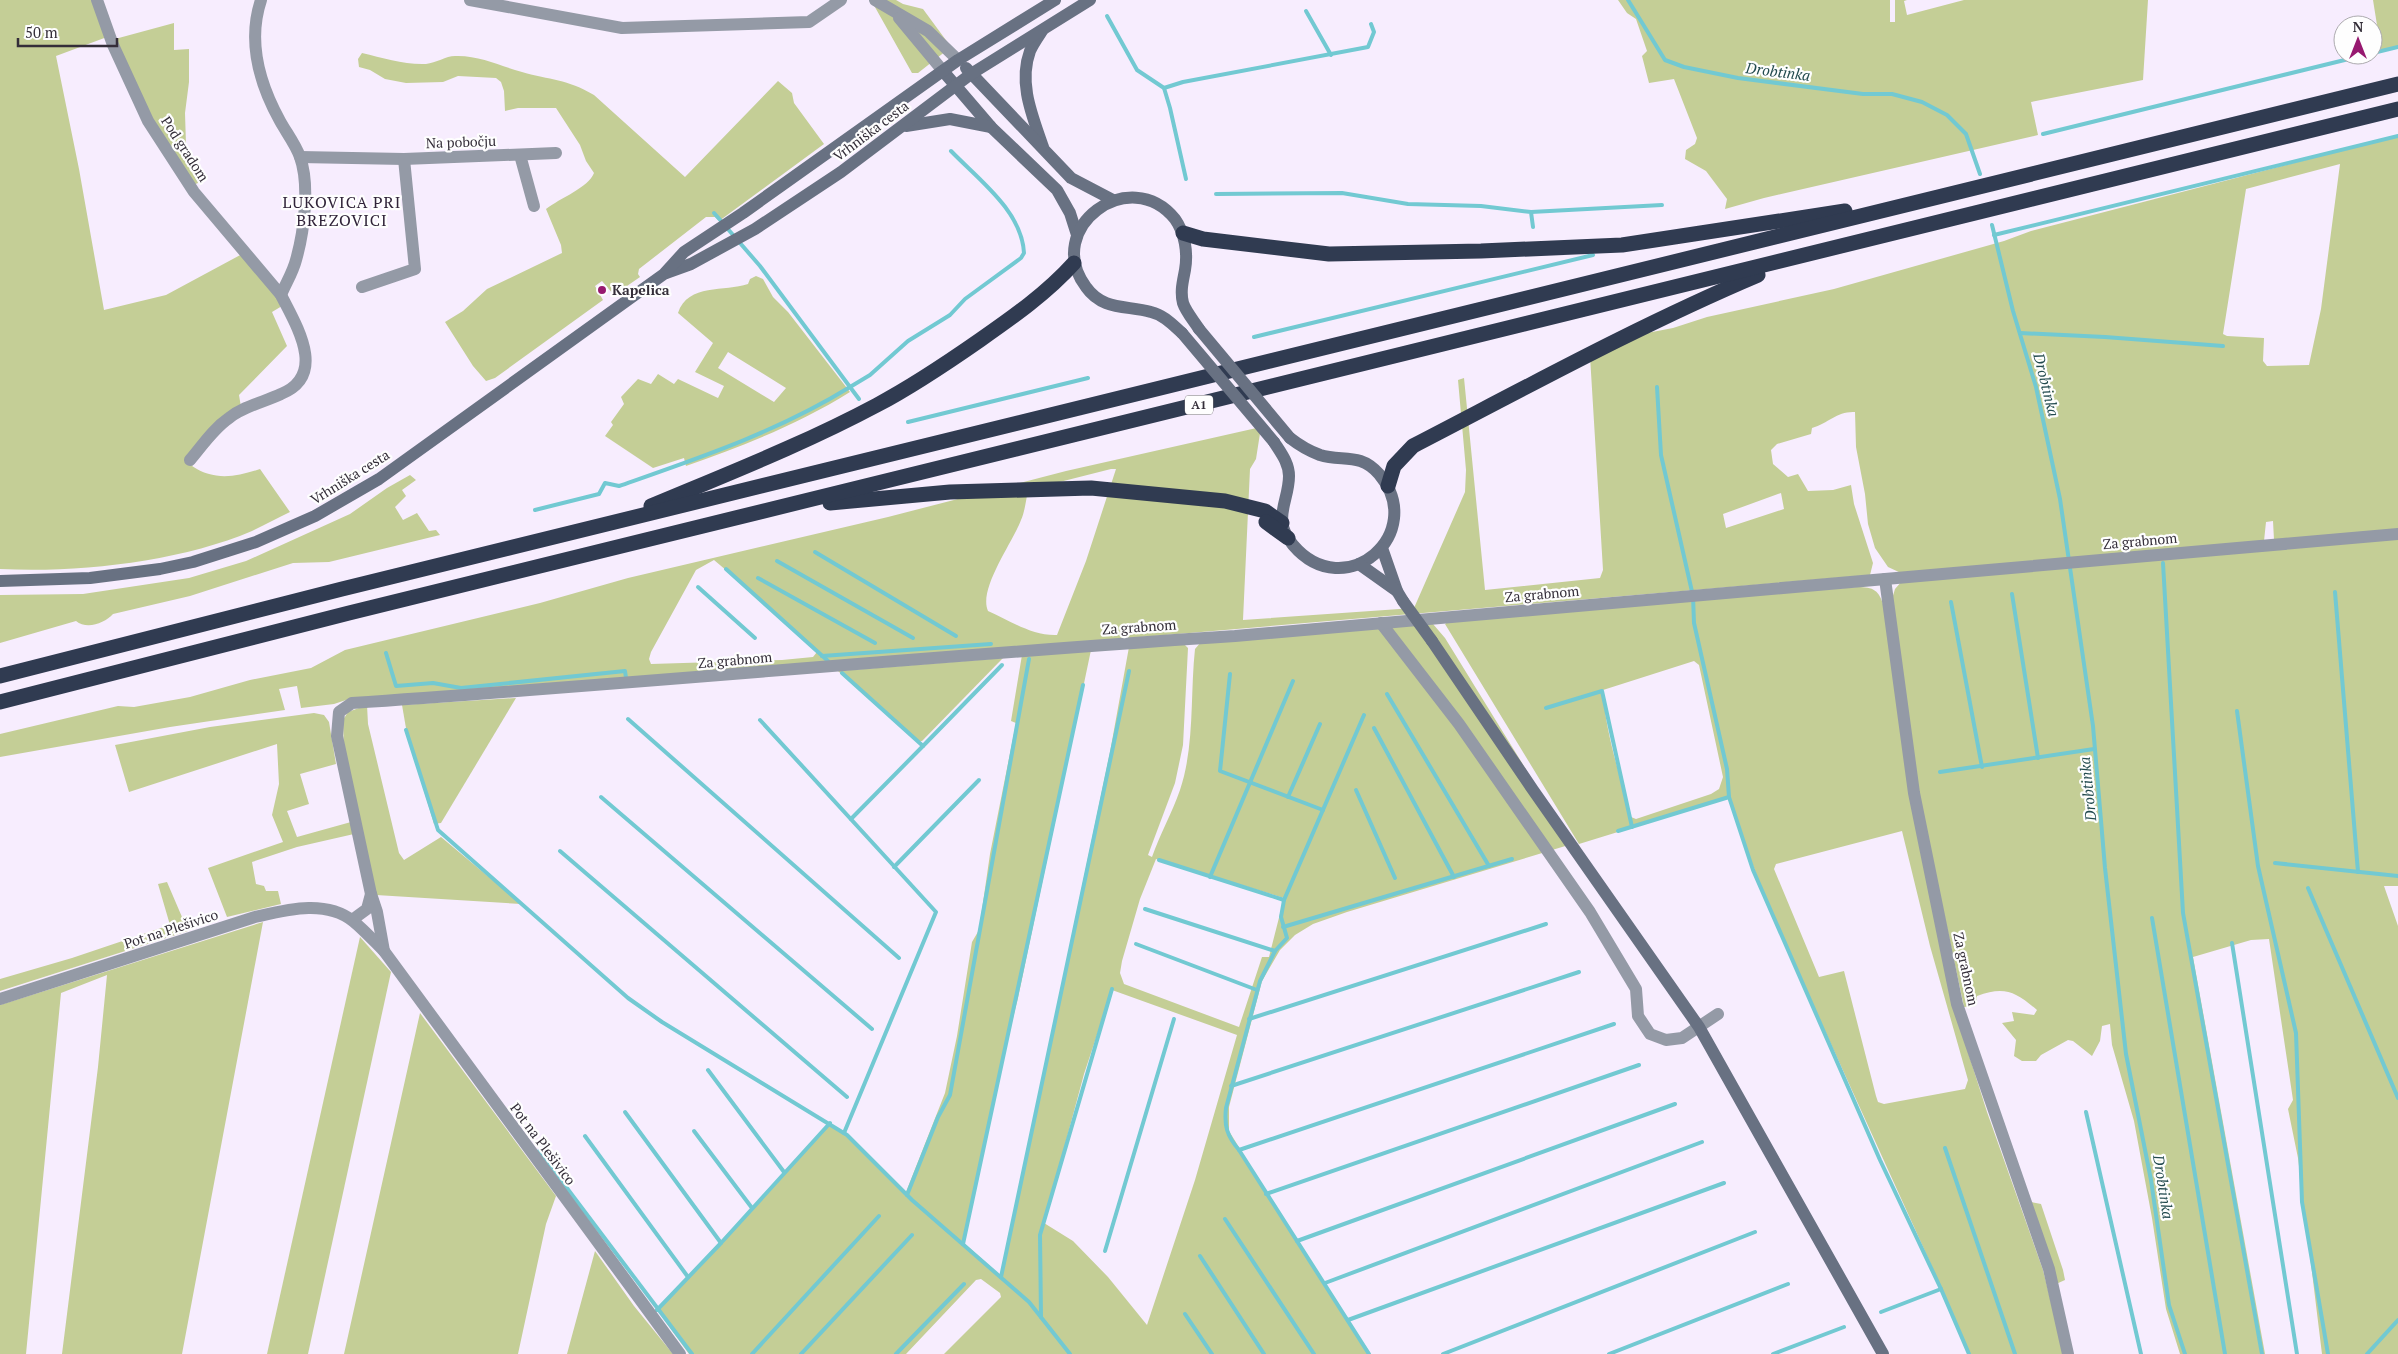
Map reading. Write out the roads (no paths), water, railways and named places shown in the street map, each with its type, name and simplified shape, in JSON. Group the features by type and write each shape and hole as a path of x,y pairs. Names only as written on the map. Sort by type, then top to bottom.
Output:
{"highway":[{"name":"A1","path":"0,676 608,524 2398,84"},
{"name":"A1","path":"0,702 349,613 2398,110"},
{"path":"1183,233 1203,239 1329,254 1481,251 1622,245 1941,197"},
{"path":"1388,486 1394,466 1413,446 1678,311 1800,257"},
{"path":"608,524 784,450 878,405 943,365 1008,320 1056,283 1074,263"},
{"path":"769,510 950,492 1091,488 1225,502 1265,511 1282,524"},
{"path":"1225,502 1263,520 1288,538"}],"main road":[{"name":"Vrhniška cesta","path":"0,582 81,579 160,569 192,562 256,542 315,516 379,479 664,274 691,264 702,249 743,213 943,70 1055,0"},
{"name":"Vrhniška cesta","path":"702,249 755,229 841,172 971,74 1090,0"},
{"path":"1043,29 1030,51 1025,80 1028,101 1043,150"},
{"path":"958,60 1071,178 1113,200"},
{"path":"943,70 991,127 1057,190 1070,213 1077,235"},
{"path":"904,126 950,119 991,127"},
{"path":"1130,198 1147,200 1162,207 1174,219 1183,233 1186,253 1181,285 1183,304 1199,329 1290,438 1299,445 1321,455 1347,457 1364,462 1378,472 1388,486 1394,504 1394,523 1382,548 1372,558 1359,564 1341,568 1323,566 1306,558 1288,538 1282,524 1281,513 1289,476 1286,460 1274,442 1182,333 1166,319 1153,312 1118,308 1100,300 1086,288 1074,263 1077,235 1086,219 1098,208 1113,200 1130,198"},
{"path":"1382,548 1400,596 1699,1027 1883,1354"},
{"path":"1359,564 1400,596"}],"street":[{"name":"Pod gradom","path":"97,0 113,44 148,121 194,192 281,295 304,343 307,358 302,376 284,393 229,417 215,430 190,460"},
{"path":"261,0 256,14 254,43 259,75 269,101 300,157 304,178 302,230 296,262 281,295"},
{"path":"470,0 622,28 809,22 841,0"},
{"path":"875,0 928,31 958,60"},
{"path":"892,11 943,70"},
{"name":"Na pobočju","path":"300,157 404,159 556,153"},
{"path":"520,155 534,206"},
{"path":"362,287 415,269 404,159"},
{"name":"Za grabnom","path":"395,700 622,685 1116,644 1235,636 2398,534"},
{"name":"Za grabnom","path":"1885,579 1914,793 1957,1004 2049,1269 2068,1354"},
{"path":"1381,622 1459,724 1590,912 1636,988 1638,1016 1650,1034 1666,1040 1682,1038 1718,1014"},
{"name":"Pot na Plešivico","path":"384,951 337,736 339,712 352,703 395,700"},
{"path":"352,920 367,909 371,894"},
{"name":"Pot na Plešivico","path":"0,999 255,918 287,910 316,909 338,914 352,920 384,951 680,1354"}],"waterway":[{"name":"Drobtinka","path":"1628,0 1665,60 1684,67 1738,78 1863,94 1892,94 1922,102 1947,115 1966,134 1980,174"},
{"path":"1306,11 1331,55"},
{"path":"1107,16 1137,70 1164,88 1186,179"},
{"path":"1164,88 1183,82 1368,47 1374,32 1371,24"},
{"path":"2383,51 2398,47"},
{"path":"2043,134 2333,63"},
{"path":"1994,235 2398,136"},
{"path":"727,228 760,266 850,387 870,375 908,341 950,315 965,299 1021,258 1024,253 1016,223 1007,210 997,197 951,151"},
{"path":"1216,194 1342,193 1408,204 1481,206 1531,212 1533,227"},
{"path":"1531,212 1662,205"},
{"path":"714,213 722,222"},
{"name":"Drobtinka","path":"1992,225 2013,311 2036,387 2060,499 2093,726 2105,868 2126,1054 2151,1180 2169,1305 2185,1354"},
{"path":"1254,337 1593,255"},
{"path":"2020,333 2223,346"},
{"path":"908,422 1088,378"},
{"path":"535,510 599,494 605,483 619,486 737,443 794,418 850,387 859,399"},
{"path":"1657,387 1661,455 1693,596 1694,623 1727,769 1729,797 1753,870 1880,1160 1941,1289 1969,1354"},
{"path":"815,552 956,636"},
{"path":"777,561 913,638"},
{"path":"2163,563 2183,913 2262,1354"},
{"path":"726,569 828,661"},
{"path":"758,578 875,643"},
{"path":"698,587 755,638"},
{"path":"2335,592 2358,872"},
{"path":"2012,594 2038,758"},
{"path":"1951,602 1982,767"},
{"path":"822,656 991,644"},
{"path":"386,653 396,686 433,683 461,688 625,671 626,678"},
{"path":"907,1195 938,1117 950,1095 1029,659"},
{"path":"923,746 1002,665"},
{"path":"1001,1277 1129,671"},
{"path":"842,673 923,746 851,819"},
{"path":"1230,674 1220,771 1323,810"},
{"path":"1210,877 1293,681"},
{"path":"963,1244 1083,685"},
{"path":"1546,708 1602,691 1632,827"},
{"path":"1387,694 1489,866"},
{"path":"2237,711 2258,866 2296,1033 2302,1202 2328,1354"},
{"path":"1364,715 1284,900 1281,917 1287,938 1275,951 1260,981 1226,1108 1226,1120 1227,1130 1232,1140 1369,1354"},
{"path":"628,719 899,958"},
{"path":"760,720 936,912 844,1133"},
{"path":"1288,797 1320,724"},
{"path":"1374,728 1454,877"},
{"path":"406,730 438,830 628,998 662,1022 847,1135 912,1200 1029,1302 1070,1354"},
{"path":"1940,772 2094,749"},
{"path":"894,867 979,780"},
{"path":"1356,790 1395,878"},
{"path":"601,797 872,1029"},
{"path":"1618,831 1729,797"},
{"path":"560,851 847,1097"},
{"path":"1283,927 1512,859"},
{"path":"1159,860 1284,900"},
{"path":"2275,863 2398,876"},
{"path":"2308,888 2398,1098"},
{"path":"1145,909 1275,951"},
{"path":"2152,918 2225,1354"},
{"path":"1249,1019 1546,924"},
{"path":"2232,943 2297,1354"},
{"path":"1136,944 1257,990"},
{"path":"1231,1086 1579,972"},
{"path":"1041,1317 1040,1235 1112,989"},
{"path":"1105,1251 1174,1019"},
{"path":"1239,1150 1614,1024"},
{"path":"1266,1194 1639,1065"},
{"path":"708,1070 784,1172"},
{"path":"1297,1241 1675,1104"},
{"path":"625,1112 721,1243"},
{"path":"2086,1112 2141,1354"},
{"path":"657,1310 830,1123"},
{"path":"694,1131 752,1208"},
{"path":"585,1136 688,1277"},
{"path":"1325,1283 1702,1142"},
{"path":"1945,1148 2015,1354"},
{"path":"539,1151 692,1354"},
{"path":"1348,1320 1724,1183"},
{"path":"752,1354 879,1216"},
{"path":"1225,1219 1314,1354"},
{"path":"1443,1354 1755,1232"},
{"path":"801,1354 912,1235"},
{"path":"1200,1256 1264,1354"},
{"path":"896,1354 964,1284"},
{"path":"1609,1354 1788,1284"},
{"path":"1881,1312 1941,1289"},
{"path":"1185,1314 1212,1354"},
{"path":"2367,1354 2398,1320"},
{"path":"1773,1354 1844,1327"}],"place":[{"name":"Kapelica","path":"602,290"}],"district":[{"name":"LUKOVICA PRI BREZOVICI","path":"342,211"}]}
